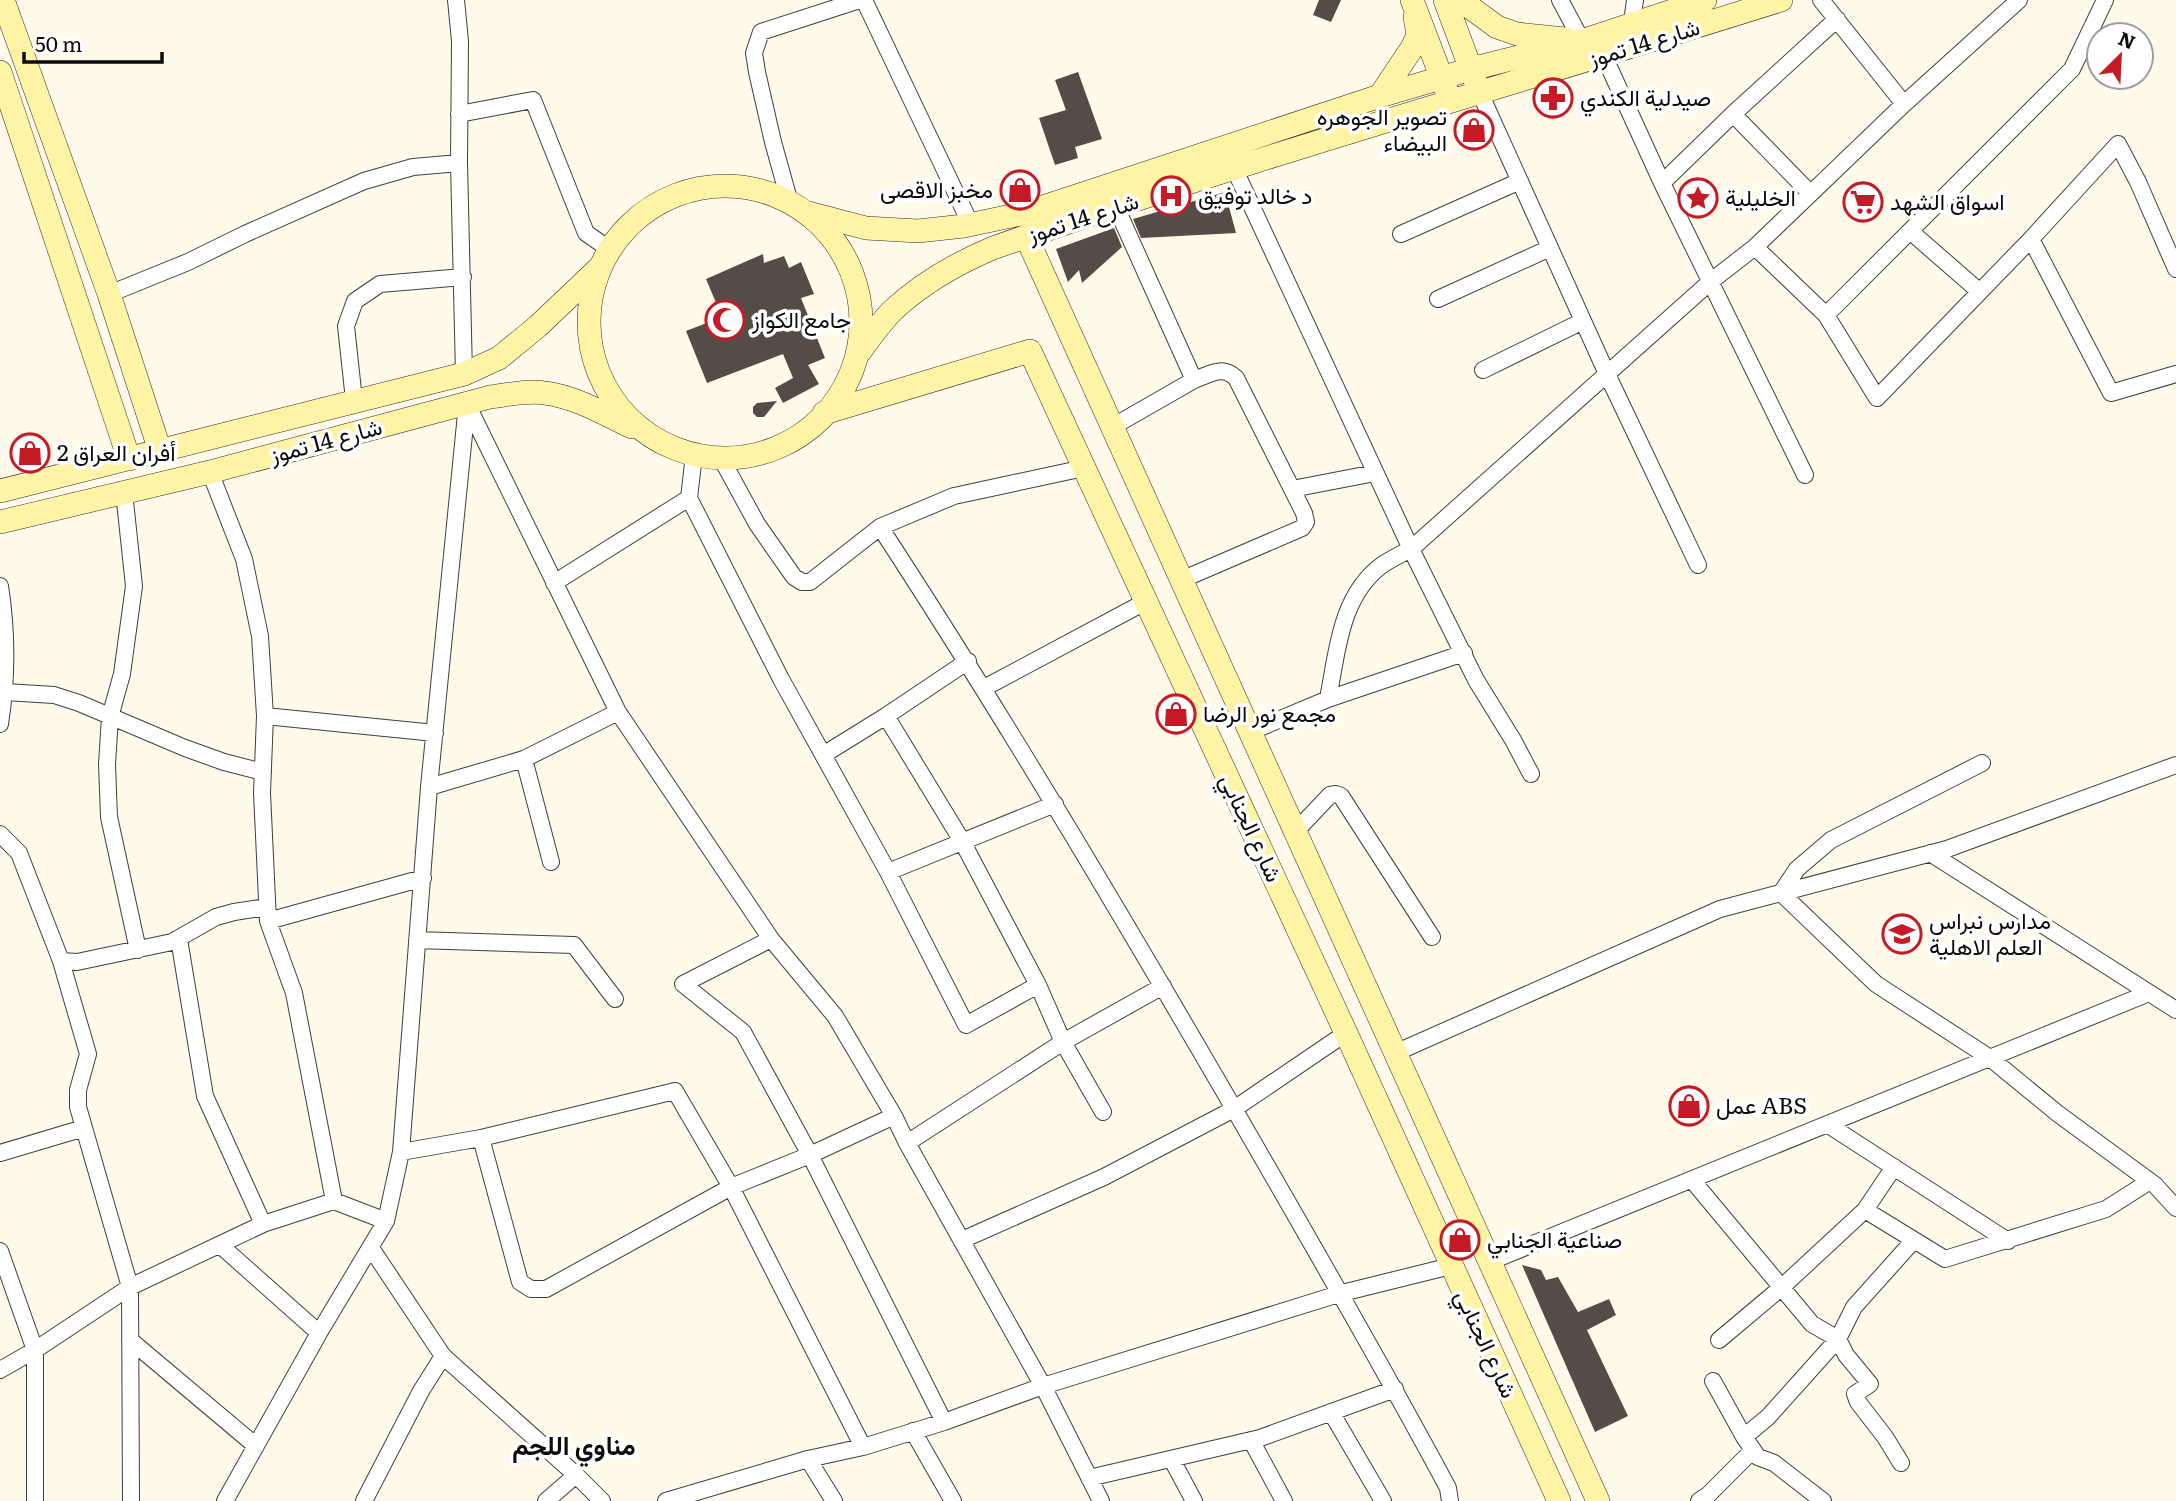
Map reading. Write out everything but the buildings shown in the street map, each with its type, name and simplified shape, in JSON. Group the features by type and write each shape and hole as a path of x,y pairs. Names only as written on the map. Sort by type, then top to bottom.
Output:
{"main road":[{"path":"3,0 109,294 160,451"},
{"path":"1445,0 1480,93"},
{"path":"1460,0 1497,27 1517,34 1582,41"},
{"name":"شارع 14 تموز","path":"0,491 464,374 499,358 537,327 604,258 631,223 659,203 691,190 724,186 758,190 798,207 866,228 918,231 971,225 1025,213 1336,113 1380,96 1471,69 1582,41 1705,0"},
{"name":"شارع 14 تموز","path":"858,354 890,313 925,284 955,264 1026,236 1234,168 1781,0"},
{"path":"1413,2 1450,102"},
{"path":"1380,96 1406,60 1418,35 1413,2"},
{"path":"0,72 5,104 128,459"},
{"path":"604,258 590,298 588,330 597,369 617,405 647,433 669,446 694,455 720,458 766,452 808,430 824,413 839,397 858,354 860,312 857,290 847,260 829,234 798,207"},
{"name":"شارع الجنابي","path":"1026,236 1598,1501"},
{"name":"شارع الجنابي","path":"824,413 1030,351 1559,1501"},
{"name":"شارع 14 تموز","path":"0,522 210,472 513,394 543,392 571,399 647,433"}],"street":[{"path":"456,0 460,41 459,163 464,374"},
{"path":"798,207 773,142 754,53 761,32 862,0 971,225"},
{"path":"1560,0 1582,41"},
{"path":"1632,23 1635,0"},
{"path":"1821,0 1904,104"},
{"path":"1328,699 1345,617 1355,597 1381,566 1410,549 1710,282 1755,247 1904,104 2019,0"},
{"path":"1826,315 2072,68 2105,0"},
{"path":"1662,183 1732,114 1837,19"},
{"path":"1604,56 1662,183 1805,475"},
{"path":"1480,93 1607,374 1698,565"},
{"path":"459,114 533,100 586,233 604,258"},
{"path":"1732,114 1810,194"},
{"path":"1755,247 1826,315 1877,398 2031,239 2118,144 2138,182 2176,269"},
{"path":"109,294 188,262 364,181 414,167 459,163"},
{"path":"1234,168 1410,549 1476,681 1531,774"},
{"path":"1401,234 1520,181"},
{"path":"1115,207 1194,380"},
{"path":"1910,230 1980,292"},
{"path":"2031,239 2112,393 2176,374"},
{"path":"1438,299 1550,248"},
{"path":"354,400 346,326 355,301 380,284 463,277"},
{"path":"1483,370 1583,321"},
{"path":"1112,427 1194,380 1220,370 1229,371 1237,378 1304,513 1306,522 1302,528 1181,580"},
{"path":"467,404 618,712 771,939 835,1016 894,1116 1043,1386 1101,1501"},
{"path":"225,1501 319,1333 386,1221 401,1152 429,787 467,404"},
{"path":"694,455 689,498 781,679 888,872 966,1025 1038,985"},
{"path":"720,458 757,524 794,578 802,582 810,582 880,527 954,496 1084,468"},
{"path":"210,472 244,559 260,636 265,716 262,793 268,914 294,993 334,1201"},
{"path":"1292,489 1376,472"},
{"path":"124,492 134,586 122,674 110,717 107,764 109,817 138,950"},
{"path":"554,583 689,498"},
{"path":"880,527 968,661 1163,986 1342,1293 1449,1495"},
{"path":"0,586 4,620 2,642 5,692 0,724"},
{"path":"984,688 1145,602"},
{"path":"1250,732 1328,699 1464,653"},
{"path":"823,755 968,661"},
{"path":"5,692 54,695 224,762 263,772"},
{"path":"429,787 524,759 618,712"},
{"path":"265,716 435,733"},
{"path":"886,716 962,841 1038,985 1063,1042 1103,1112"},
{"path":"524,759 551,862"},
{"path":"1780,893 1797,869 1831,841 1982,763"},
{"path":"1395,1053 1720,909 1960,844 2176,765"},
{"path":"1295,832 1331,795 1340,796 1432,937"},
{"path":"888,872 1055,804"},
{"path":"0,834 19,853 61,961 88,1054 78,1090 78,1107 130,1287 131,1501"},
{"path":"1930,853 2176,1010"},
{"path":"61,961 77,962 179,939 216,917 234,912 268,914 423,878"},
{"path":"1780,893 1876,984 1990,1058 2057,1113 2150,1181 2176,1208"},
{"path":"179,939 205,1096 263,1224"},
{"path":"771,939 683,984 743,1032 810,1155 944,1422"},
{"path":"417,940 574,945 615,999"},
{"path":"907,1143 1063,1042 1163,986"},
{"path":"1489,1262 2149,993"},
{"path":"962,1240 1104,1177 1234,1109 1346,1033"},
{"path":"401,1152 481,1138 676,1091 731,1187 863,1447"},
{"path":"481,1138 520,1282 531,1289 546,1289 731,1187 810,1155 894,1116"},
{"path":"1827,1124 2008,1241"},
{"path":"0,1153 84,1128"},
{"path":"1719,1340 1782,1287 1865,1210 1894,1167"},
{"path":"1692,1180 1812,1324 1838,1339 1846,1355 1870,1384 1855,1394 1858,1402 1901,1463"},
{"path":"1865,1210 1945,1259 2106,1209 2150,1181"},
{"path":"0,1370 130,1287 263,1224 334,1201 386,1221"},
{"path":"1699,1501 1708,1495 1768,1417 1838,1339 1854,1307 1914,1240"},
{"path":"220,1245 319,1333"},
{"path":"371,1248 443,1356 602,1501"},
{"path":"0,1251 4,1274 34,1350 35,1501"},
{"path":"666,1501 808,1459 863,1447 944,1422 1043,1386 1342,1293 1451,1266"},
{"path":"130,1340 257,1446"},
{"path":"364,1501 421,1391 443,1356"},
{"path":"1713,1381 1758,1457 1774,1463 1823,1501"},
{"path":"1089,1478 1251,1440 1395,1389"},
{"path":"1331,1412 1383,1501"},
{"path":"913,1431 953,1501"},
{"path":"1251,1440 1284,1501"},
{"path":"808,1459 834,1501"},
{"path":"1172,1460 1194,1501"},
{"path":"547,1501 576,1475"}],"place":[{"name":"صيدلية الكندي","path":"1553,98"},
{"name":"تصوير الجوهره البيضاء","path":"1474,130"},
{"name":"مخبز الاقصى","path":"1020,190"},
{"name":"د خالد توفيق","path":"1171,196"},
{"name":"الخليلية","path":"1698,198"},
{"name":"اسواق الشهد","path":"1863,202"},
{"name":"جامع الكواز","path":"725,320"},
{"name":"أفران العراق 2","path":"30,453"},
{"name":"مجمع نور الرضا","path":"1176,714"},
{"name":"مدارس نبراس العلم الاهلية","path":"1902,934"},
{"name":"عمل ABS","path":"1689,1106"},
{"name":"صناعية الجنابي","path":"1460,1240"}],"district":[{"name":"مناوي اللجم","path":"574,1446"}]}
